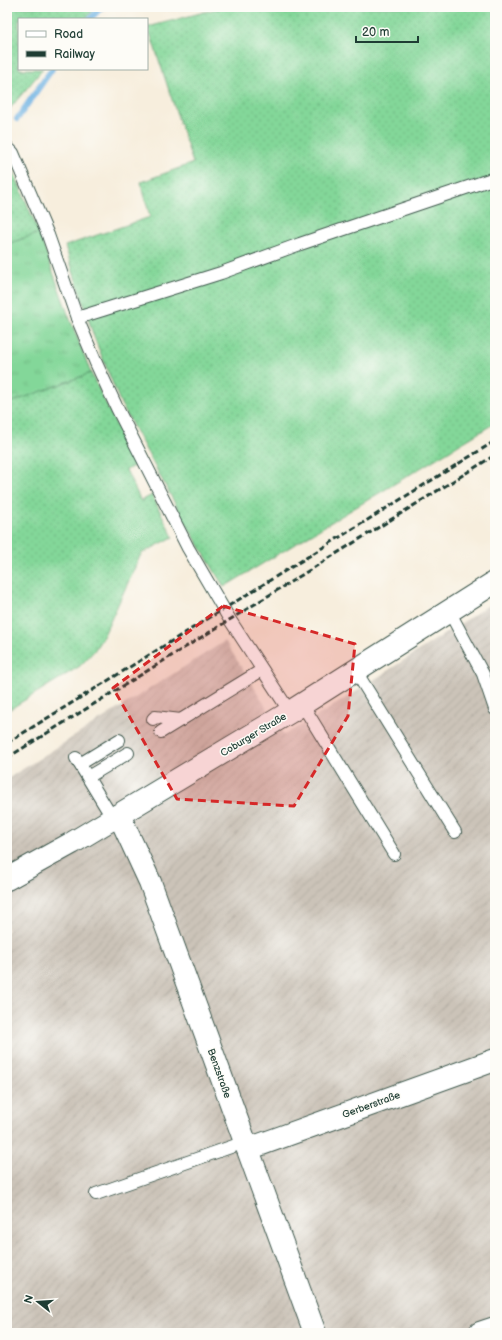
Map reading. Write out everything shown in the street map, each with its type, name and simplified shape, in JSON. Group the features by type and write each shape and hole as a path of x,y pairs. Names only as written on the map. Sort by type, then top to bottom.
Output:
{"street":[{"name":"Coburger Straße","path":"7,879 116,817 296,708 495,582"},
{"name":"Benzstraße","path":"116,817 150,882 315,1333"},
{"name":"Gerberstraße","path":"247,1146 495,1060"},
{"path":"480,1333 495,1328"}],"lane":[{"path":"7,147 13,153 48,235 77,318 96,364 182,537 230,620 262,670 296,708 394,854"},
{"path":"77,318 221,273 495,178"},
{"path":"449,611 483,674 495,709"},
{"path":"161,732 262,670"},
{"path":"355,670 455,832"},
{"path":"153,719 155,717 182,720"},
{"path":"116,817 88,778 78,761 119,740"},
{"path":"88,778 128,753"},
{"path":"96,1194 247,1146"}],"highlighted area":[{"path":"223,606 355,644 348,716 294,806 177,799 113,688"}],"shaded area":[{"path":"495,601 495,1333 7,1333 7,779 225,641 284,735 329,709"}],"green space":[{"path":"7,7 96,7 86,18 18,18 18,70 42,70 7,112"},
{"path":"223,7 495,7 495,423 224,587 185,522 121,404 94,337 65,246 150,217 141,182 193,163 148,27"},
{"path":"7,155 39,233 7,244"},
{"path":"39,233 91,373 7,404 7,244"},
{"path":"91,373 136,465 126,470 141,501 152,495 173,537 141,554 104,635 94,651 80,666 7,711 7,404"}],"waterway":[{"path":"91,18 102,7"},
{"path":"17,119 51,70"}],"railway":[{"path":"7,743 495,441"},
{"path":"7,758 495,455"}]}
